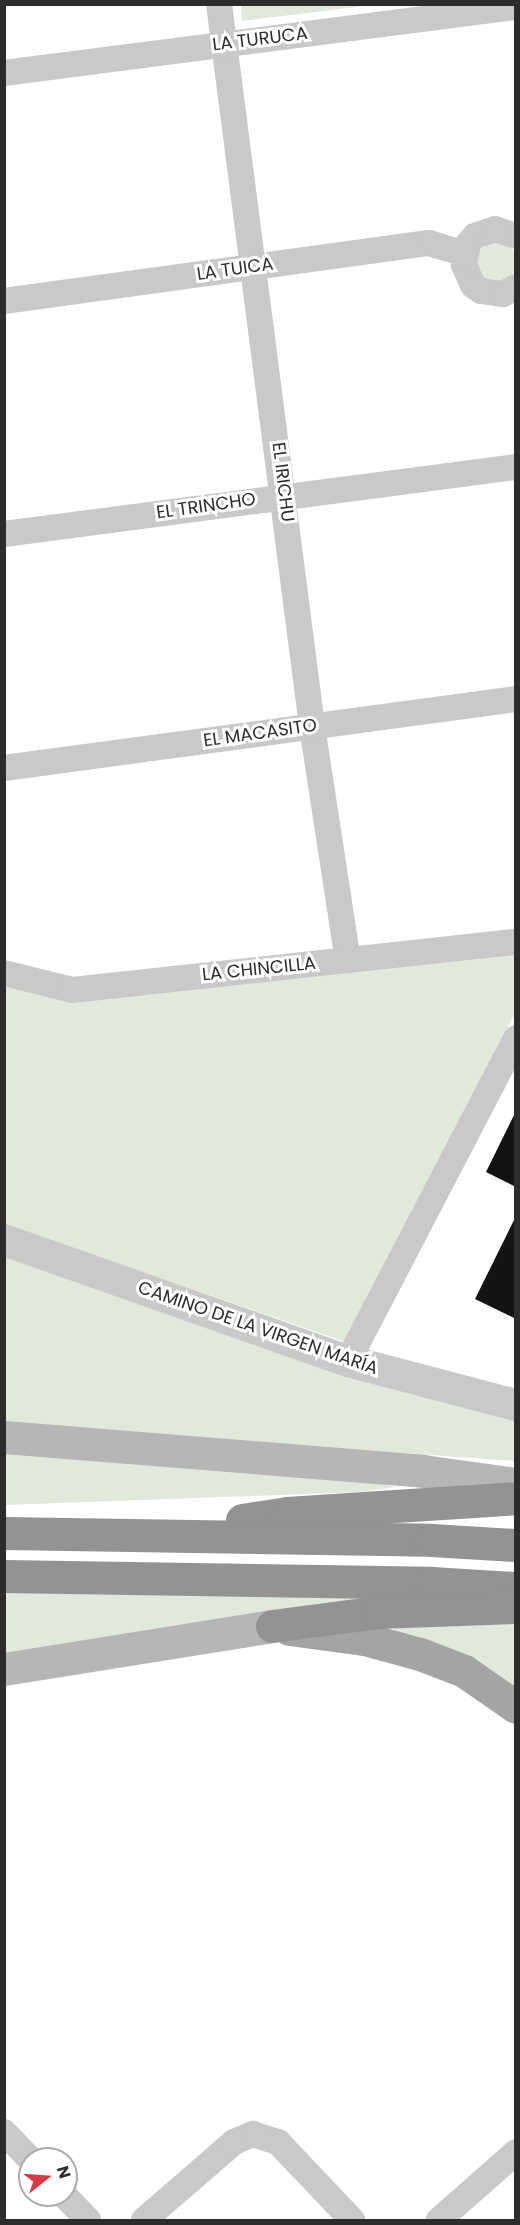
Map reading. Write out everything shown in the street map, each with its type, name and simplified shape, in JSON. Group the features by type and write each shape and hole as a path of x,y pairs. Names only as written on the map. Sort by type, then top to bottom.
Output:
{"highway":[{"path":"151,1534 288,1514 516,1498"},
{"path":"4,1533 151,1534 516,1545"},
{"path":"4,1576 419,1583 516,1588"},
{"path":"272,1626 378,1612 516,1608"}],"main road":[{"path":"4,1437 423,1470 516,1484"},
{"path":"4,1669 272,1626 365,1639 420,1654 464,1671 516,1707"}],"street":[{"name":"EL IRICHU","path":"219,4 285,495 312,726 348,960"},
{"name":"LA TURUCA","path":"4,73 516,7"},
{"path":"516,236 506,231 485,231 475,236 464,254 466,275 481,291 503,294 516,287"},
{"name":"LA TUICA","path":"4,301 429,243 464,254"},
{"name":"EL TRINCHO","path":"4,534 285,495 516,467"},
{"name":"EL MACASITO","path":"4,768 516,699"},
{"name":"LA CHINCILLA","path":"4,973 72,990 516,942"},
{"path":"348,1361 516,1038"},
{"name":"CAMINO DE LA VIRGEN MARÍA","path":"4,1240 348,1361 516,1405"},
{"path":"4,2132 18,2147"},
{"path":"144,2220 234,2142 253,2134 278,2142 352,2220"},
{"path":"439,2220 516,2152"},
{"path":"76,2207 88,2220"}],"green space":[{"path":"241,4 373,4 373,5 242,21"},
{"path":"497,242 505,243 511,248 516,254 516,270 511,276 505,281 497,282 489,281 483,276 478,270 477,262 478,254 483,248 489,243"},
{"path":"515,951 515,1013 346,1342 5,1225 5,986 72,1001"},
{"path":"4,1254 515,1418 515,1461 5,1424"},
{"path":"4,1451 379,1483 395,1487 361,1492 5,1505"},
{"path":"5,1590 392,1597 5,1655"},
{"path":"515,1624 515,1691 393,1630 396,1628"}],"building":[{"path":"516,1111 516,1187 486,1172"},
{"path":"516,1216 516,1319 475,1299"}]}
